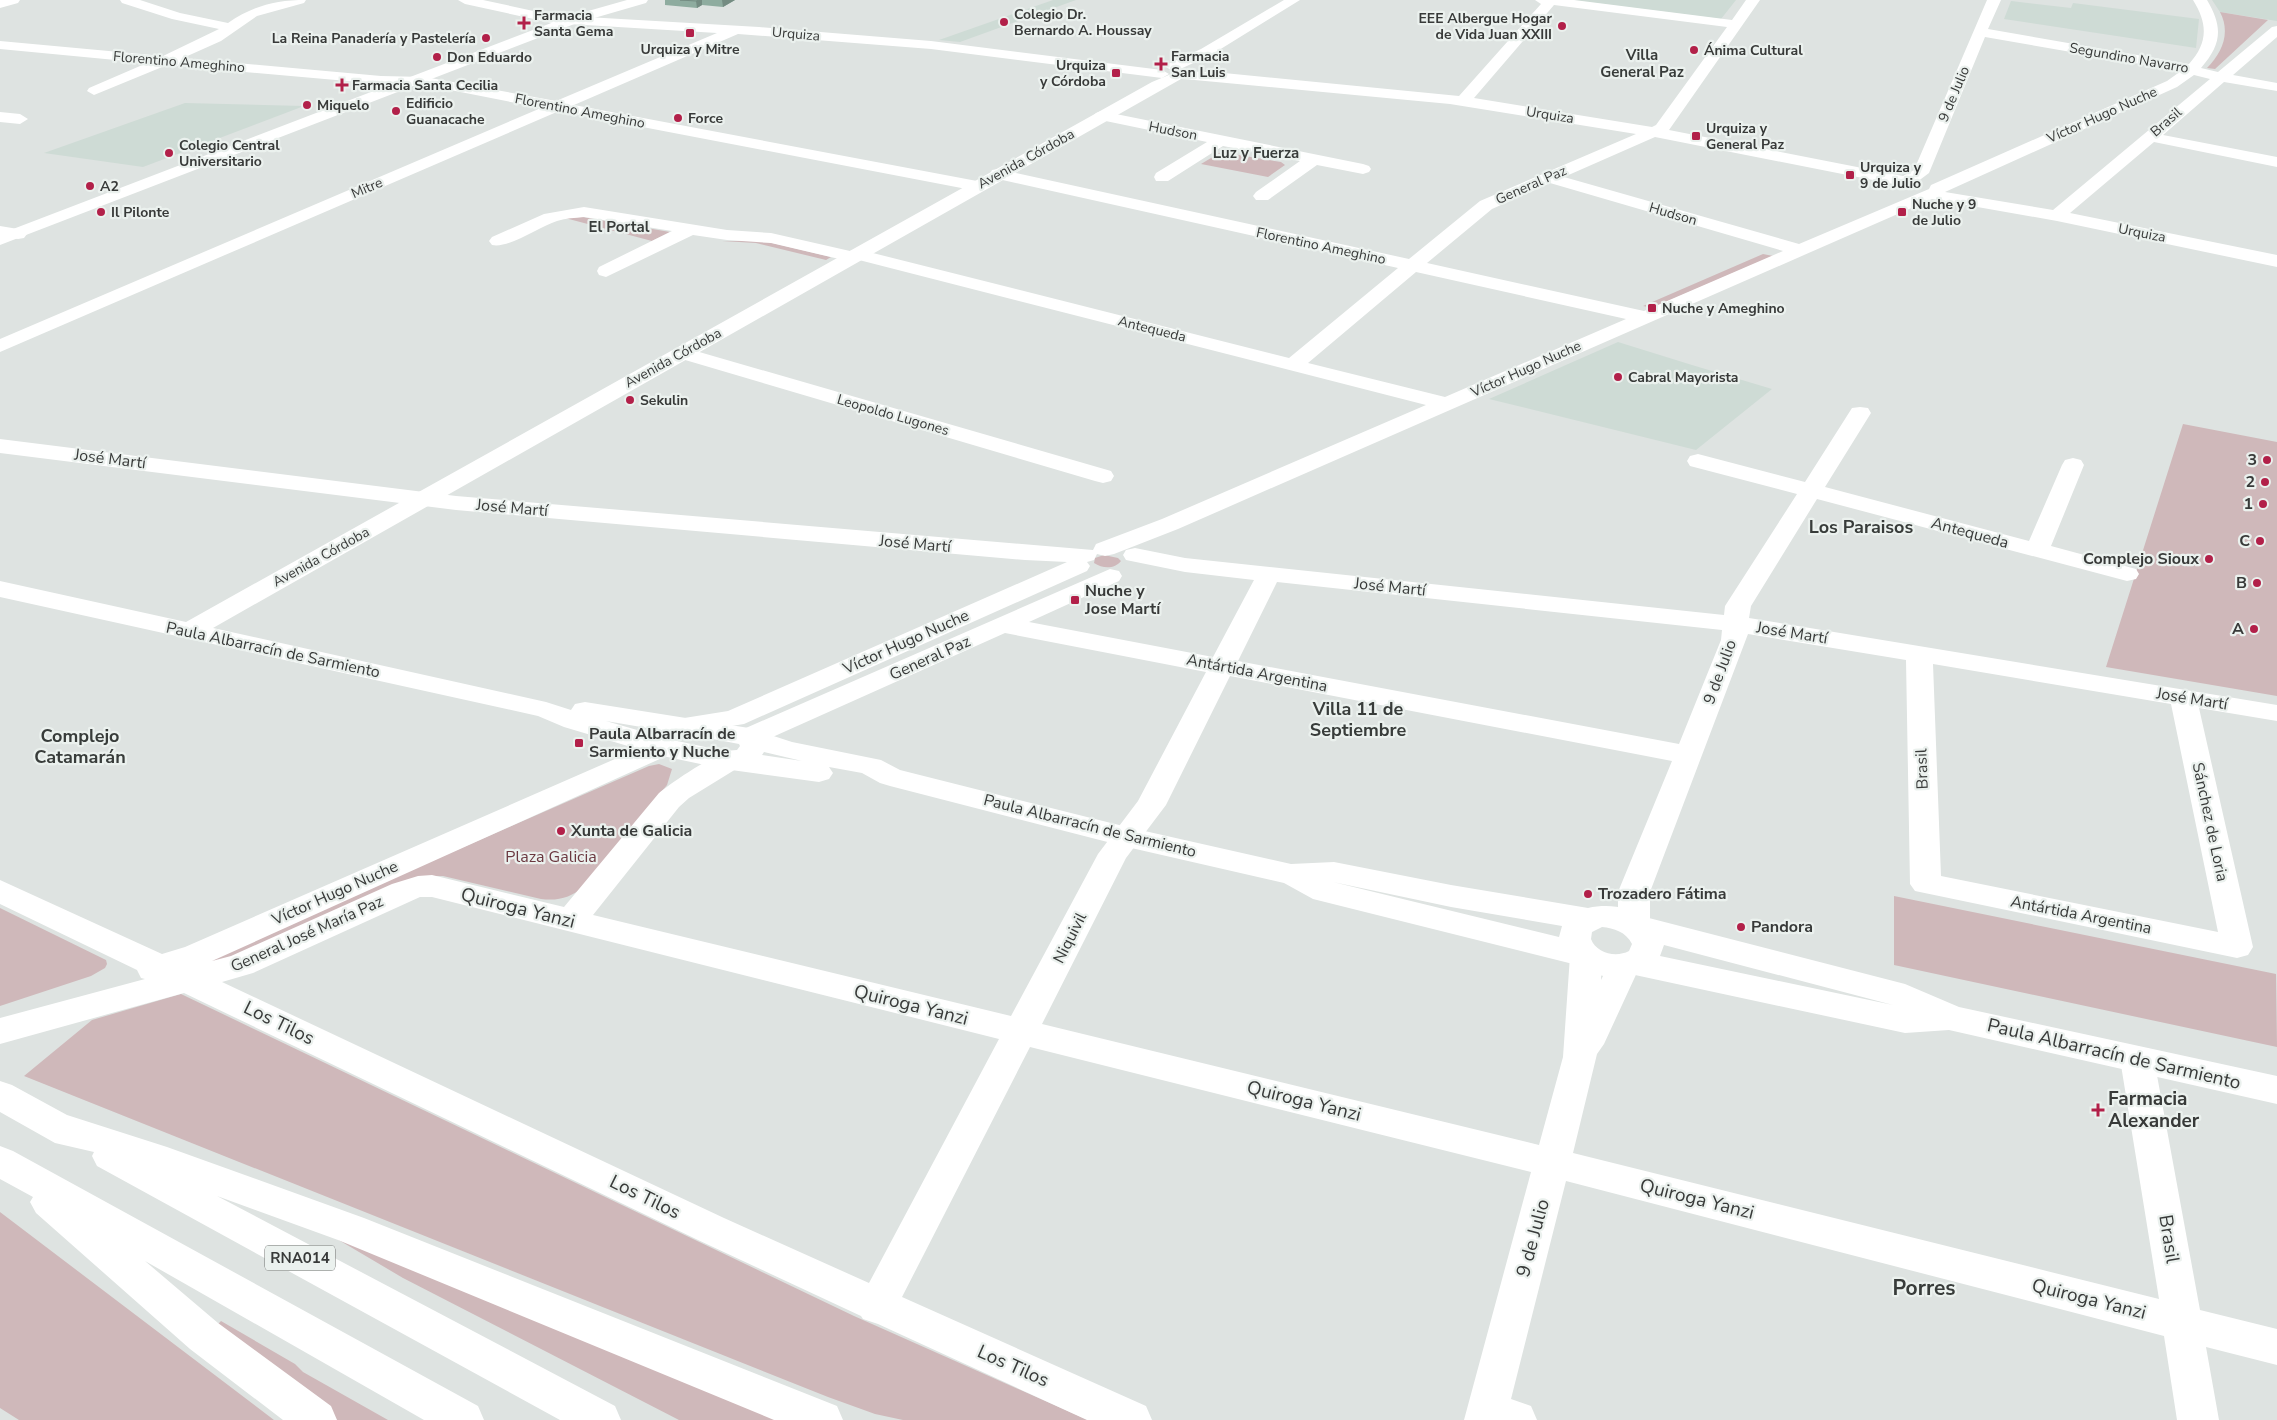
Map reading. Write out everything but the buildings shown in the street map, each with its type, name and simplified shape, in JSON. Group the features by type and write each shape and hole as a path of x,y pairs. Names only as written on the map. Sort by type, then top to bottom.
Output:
{"main road":[{"path":"0,4 13,0"},
{"path":"127,0 177,16 231,28"},
{"path":"94,91 216,38 252,13 299,0"},
{"name":"Urquiza","path":"465,0 553,19 735,30 946,46 1173,73 1463,101 1654,132 1901,184 1910,194 1933,192 2277,261"},
{"path":"0,240 6,231 391,80 553,19 615,0"},
{"path":"572,20 590,11 622,0"},
{"path":"6,231 572,20 641,0"},
{"name":"Avenida Córdoba","path":"189,631 1101,116 1293,0"},
{"name":"General Paz","path":"1293,365 1486,206 1547,177 1662,128 1752,0"},
{"name":"9 de Julio","path":"1901,184 1921,173 1994,0"},
{"name":"Víctor Hugo Nuche","path":"0,1032 175,974 191,957 672,735 735,744 1086,559 1447,404 1642,308 1799,250 2172,84 2192,70 2206,54 2212,34 2209,15 2200,0"},
{"path":"1463,101 1546,1 1734,24"},
{"name":"Mitre","path":"0,346 735,30"},
{"name":"Brasil","path":"2057,216 2220,76 2277,30"},
{"name":"Segundino Navarro","path":"1980,32 2277,87"},
{"name":"Florentino Ameghino","path":"0,45 391,80 415,80 978,186"},
{"name":"Hudson","path":"1101,116 1363,168"},
{"path":"1,118 20,119"},
{"path":"2150,137 2277,162"},
{"path":"1162,177 1221,140"},
{"path":"1262,196 1314,159"},
{"name":"Florentino Ameghino","path":"998,174 1614,311"},
{"name":"Hudson","path":"1547,177 1799,250"},
{"path":"1883,213 1892,202 1901,184"},
{"name":"Antequeda","path":"498,240 568,211 727,235 771,238 854,256 1447,404"},
{"path":"606,271 690,230"},
{"path":"1721,265 1774,243"},
{"name":"Víctor Hugo Nuche","path":"1614,311 1642,308"},
{"name":"Leopoldo Lugones","path":"682,353 1103,476"},
{"name":"9 de Julio","path":"1580,1056 1629,965 1646,955 1648,948 1645,936 1617,922 1634,892 1734,640 1738,606 1860,413"},
{"name":"José Martí","path":"0,446 424,499 1086,559"},
{"name":"Antequeda","path":"1698,461 2127,574"},
{"path":"2037,550 2074,465"},
{"name":"Víctor Hugo Nuche","path":"1128,563 1147,542 1170,524"},
{"path":"1118,549 1128,563 1089,573 1086,559 1118,549"},
{"name":"General Paz","path":"570,921 669,800 735,744 768,731 1002,625 1128,563"},
{"name":"José Martí","path":"1128,563 1185,565 1736,624 2277,713"},
{"name":"Niquivil","path":"877,1307 1022,1032 1113,854 1151,805 1270,574"},
{"name":"Paula Albarracín de Sarmiento","path":"0,589 546,710 574,721 735,744 863,780 890,777 1127,837 1291,874 1324,891 1586,955 1604,965 1629,965 1905,1020 1951,1018"},
{"name":"Antártida Argentina","path":"1002,625 1689,755"},
{"name":"Brasil","path":"1919,654 1926,884"},
{"name":"Sánchez de Loria","path":"2183,697 2237,947"},
{"name":"Paula Albarracín de Sarmiento","path":"1291,874 1334,872 1452,896 1617,922 1905,996 1951,1018 2277,1090"},
{"name":"Antártida Argentina","path":"1926,884 2237,947"},
{"name":"General José María Paz","path":"175,974 242,965 403,892 424,886"},
{"name":"Quiroga Yanzi","path":"424,886 1553,1163 2277,1347"},
{"name":"Los Tilos","path":"0,891 877,1307 1131,1420"},
{"path":"1586,955 1575,942 1574,935 1577,927 1617,922"},
{"name":"9 de Julio","path":"1496,1417 1553,1163 1580,1056 1586,955"},
{"name":"Víctor Hugo Nuche","path":"0,1018 175,974"},
{"name":"Brasil","path":"2137,1059 2148,1113 2198,1420"},
{"name":"RNA014","path":"0,1096 600,1420"},
{"path":"53,1125 189,1169 351,1229 822,1420"},
{"path":"3,1163 191,1325 316,1420"},
{"path":"3,1163 463,1420"}],"shaded area":[{"name":"Colegio Dr. Bernardo A. Houssay","path":"1053,0 1076,0 960,42 939,40"},
{"path":"1570,0 1736,0 1721,19"},
{"path":"2212,0 2277,0 2277,21 2220,12"},
{"path":"2011,1 2071,8 2073,3 2199,19 2196,48 2004,19"},
{"path":"185,103 304,106 143,167 44,153"},
{"path":"1618,342 1772,389 1696,450 1489,399"}],"green space":[{"path":"2220,12 2268,20 2215,69 2207,68 2221,49 2225,35"},
{"path":"1221,152 1281,162 1285,165 1268,177 1201,164"},
{"path":"571,215 670,232 652,241 565,218"},
{"path":"722,241 764,241 831,257 826,260 756,243"},
{"path":"1763,254 1773,256 1652,308 1643,306"},
{"name":"Complejo Sioux","path":"2183,424 2277,442 2277,696 2106,667"},
{"path":"1104,555 1118,558 1121,561 1116,566 1109,567 1094,563 1095,558"},
{"name":"Plaza Galicia","path":"659,764 672,769 667,785 584,886 569,896 553,900 541,899 443,876 425,876 213,964 211,959 214,956 649,766"},
{"path":"1894,896 2276,974 2277,1047 1894,965"},
{"path":"0,908 106,960 105,968 91,976 0,1006"},
{"path":"181,994 854,1316 1088,1420 903,1420 875,1414 828,1397 24,1076 92,1020"},
{"path":"0,1212 274,1420 19,1420 0,1408"},
{"path":"337,1239 792,1420 679,1420 403,1278"},
{"path":"221,1321 295,1364 303,1372 388,1420 337,1420 218,1324"}],"place":[{"name":"Colegio Dr. Bernardo A. Houssay","path":"1004,22"},
{"name":"Farmacia Santa Gema","path":"524,23"},
{"name":"EEE Albergue Hogar de Vida Juan XXIII","path":"1562,26"},
{"name":"Urquiza y Mitre","path":"690,33"},
{"name":"La Reina Panadería y Pastelería","path":"486,38"},
{"name":"Ánima Cultural","path":"1694,50"},
{"name":"Don Eduardo","path":"437,57"},
{"name":"Farmacia San Luis","path":"1161,64"},
{"name":"Urquiza y Córdoba","path":"1116,73"},
{"name":"Farmacia Santa Cecilia","path":"342,85"},
{"name":"Miquelo","path":"307,105"},
{"name":"Edificio Guanacache","path":"396,111"},
{"name":"Force","path":"678,118"},
{"name":"Urquiza y General Paz","path":"1696,136"},
{"name":"Colegio Central Universitario","path":"169,153"},
{"name":"Urquiza y 9 de Julio","path":"1850,175"},
{"name":"A2","path":"90,186"},
{"name":"Il Pilonte","path":"101,212"},
{"name":"Nuche y 9 de Julio","path":"1902,212"},
{"name":"Nuche y Ameghino","path":"1652,308"},
{"name":"Cabral Mayorista","path":"1618,377"},
{"name":"Sekulin","path":"630,400"},
{"name":"3","path":"2267,460"},
{"name":"2","path":"2265,482"},
{"name":"1","path":"2263,504"},
{"name":"C","path":"2260,541"},
{"name":"Complejo Sioux","path":"2209,559"},
{"name":"B","path":"2257,583"},
{"name":"Nuche y Jose Martí","path":"1075,600"},
{"name":"A","path":"2254,629"},
{"name":"Paula Albarracín de Sarmiento y Nuche","path":"579,743"},
{"name":"Xunta de Galicia","path":"561,831"},
{"name":"Trozadero Fátima","path":"1588,894"},
{"name":"Pandora","path":"1741,927"},
{"name":"Farmacia Alexander","path":"2098,1110"}],"district":[{"name":"Villa General Paz","path":"1642,64"},
{"name":"Luz y Fuerza","path":"1256,153"},
{"name":"El Portal","path":"619,227"},
{"name":"Los Paraisos","path":"1861,527"},
{"name":"Villa 11 de Septiembre","path":"1358,720"},
{"name":"Complejo Catamarán","path":"80,746"},
{"name":"Porres","path":"1924,1288"}]}
